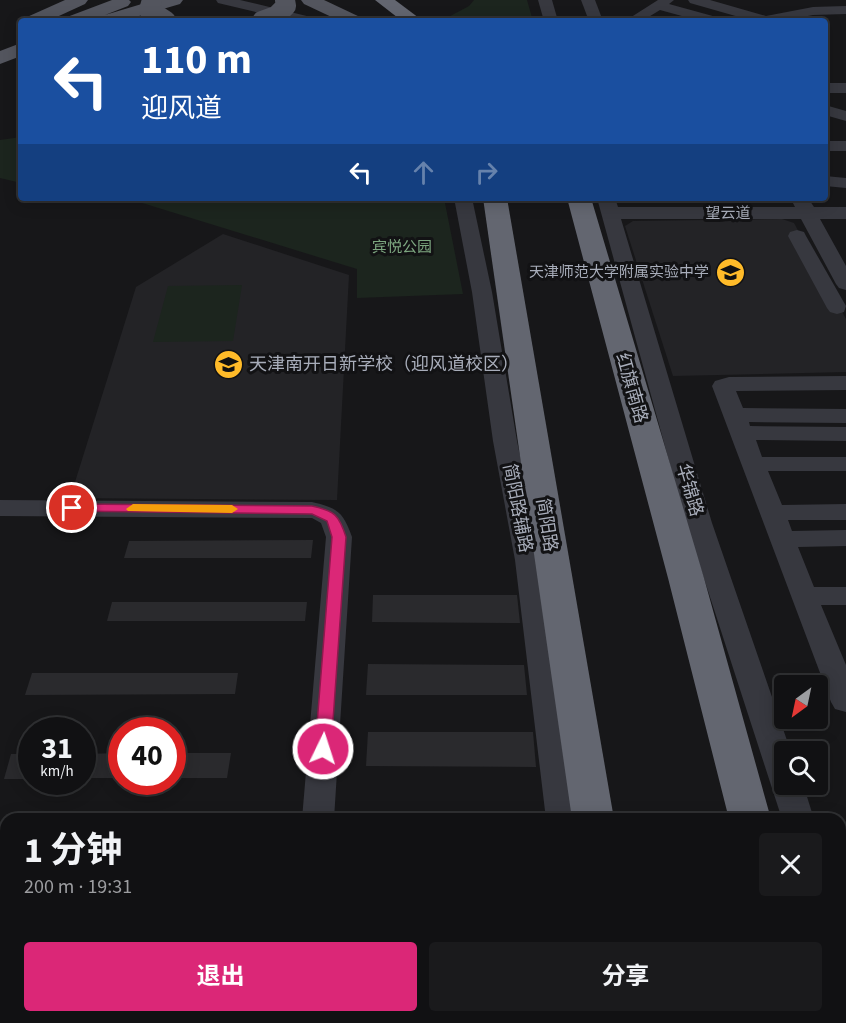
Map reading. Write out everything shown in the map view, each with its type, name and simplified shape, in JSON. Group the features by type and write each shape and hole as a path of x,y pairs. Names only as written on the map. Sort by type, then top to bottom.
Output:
{"highway":[{"path":"384,0 410,18"},
{"path":"365,5 383,18"},
{"name":"简阳路","path":"496,201 592,813"},
{"name":"红旗南路","path":"580,201 686,578 748,813"}],"main road":[{"path":"40,18 79,0"},
{"path":"56,18 102,0"},
{"path":"81,18 128,0"},
{"path":"152,0 149,10 160,18"},
{"path":"113,18 174,0"},
{"path":"268,18 282,11 286,6 285,0"},
{"path":"310,0 348,18"},
{"path":"0,49 15,33"},
{"path":"0,58 18,51"}],"street":[{"path":"224,0 298,18"},
{"path":"545,0 550,18"},
{"path":"588,0 595,18"},
{"path":"695,0 754,18"},
{"path":"723,1 754,1"},
{"path":"788,1 804,1 813,10"},
{"path":"637,18 662,3 707,18"},
{"path":"771,18 813,10 846,10"},
{"path":"828,88 846,88"},
{"path":"828,101 846,106"},
{"path":"828,111 846,116"},
{"path":"828,146 846,146"},
{"path":"828,173 846,173"},
{"path":"828,181 846,183"},
{"name":"简阳路辅路","path":"464,201 482,292 505,441 528,561 561,813"},
{"path":"672,201 712,206 734,201"},
{"name":"望云道","path":"608,206 695,220 712,206 803,206 846,213"},
{"name":"华锦路","path":"608,206 699,523 774,748"},
{"path":"803,206 832,248 845,280"},
{"path":"832,248 799,239 837,308"},
{"path":"846,383 729,384 723,386 804,596 835,648 846,702"},
{"path":"738,424 846,416"},
{"path":"738,424 846,434"},
{"path":"757,473 846,464"},
{"path":"757,473 846,480"},
{"path":"0,508 312,510 322,512 333,519 339,537 318,813"},
{"path":"772,513 846,512"},
{"path":"0,514 314,516 333,519"},
{"path":"782,539 846,538"},
{"path":"804,596 846,596"},
{"path":"556,769 568,813"},
{"path":"790,795 796,813"}],"shaded area":[{"path":"622,201 702,201 622,202"},
{"name":"天津师范大学附属实验中学","path":"782,219 794,223 846,319 846,372 673,376 625,226 633,221"},
{"name":"天津南开日新学校（迎风道校区）","path":"223,234 349,275 337,500 70,498 136,287"}],"green space":[{"path":"474,0 527,0 532,18 447,18 469,6"},
{"path":"18,137 18,182 0,178 0,140"},
{"name":"宾悦公园","path":"136,201 445,201 463,294 357,298 357,269"},
{"path":"242,285 233,341 153,342 168,286"}],"building":[{"path":"313,540 311,558 124,558 129,541"},
{"path":"373,595 517,595 520,623 372,622"},
{"path":"112,602 307,602 305,621 107,621"},
{"path":"368,664 524,665 527,695 366,695"},
{"path":"32,673 238,673 235,694 25,695"},
{"path":"368,732 533,732 536,767 366,766"},
{"path":"108,753 108,778 96,778 96,754"},
{"path":"186,753 231,753 227,778 186,778"},
{"path":"11,754 18,754 18,779 4,779"}],"slow traffic":[{"path":"133,509 232,509"}],"place":[{"name":"天津师范大学附属实验中学","path":"730,272"},
{"name":"天津南开日新学校（迎风道校区）","path":"228,364"}],"route":[{"path":"72,508 312,510 322,512 333,519 339,537 323,749"}]}
